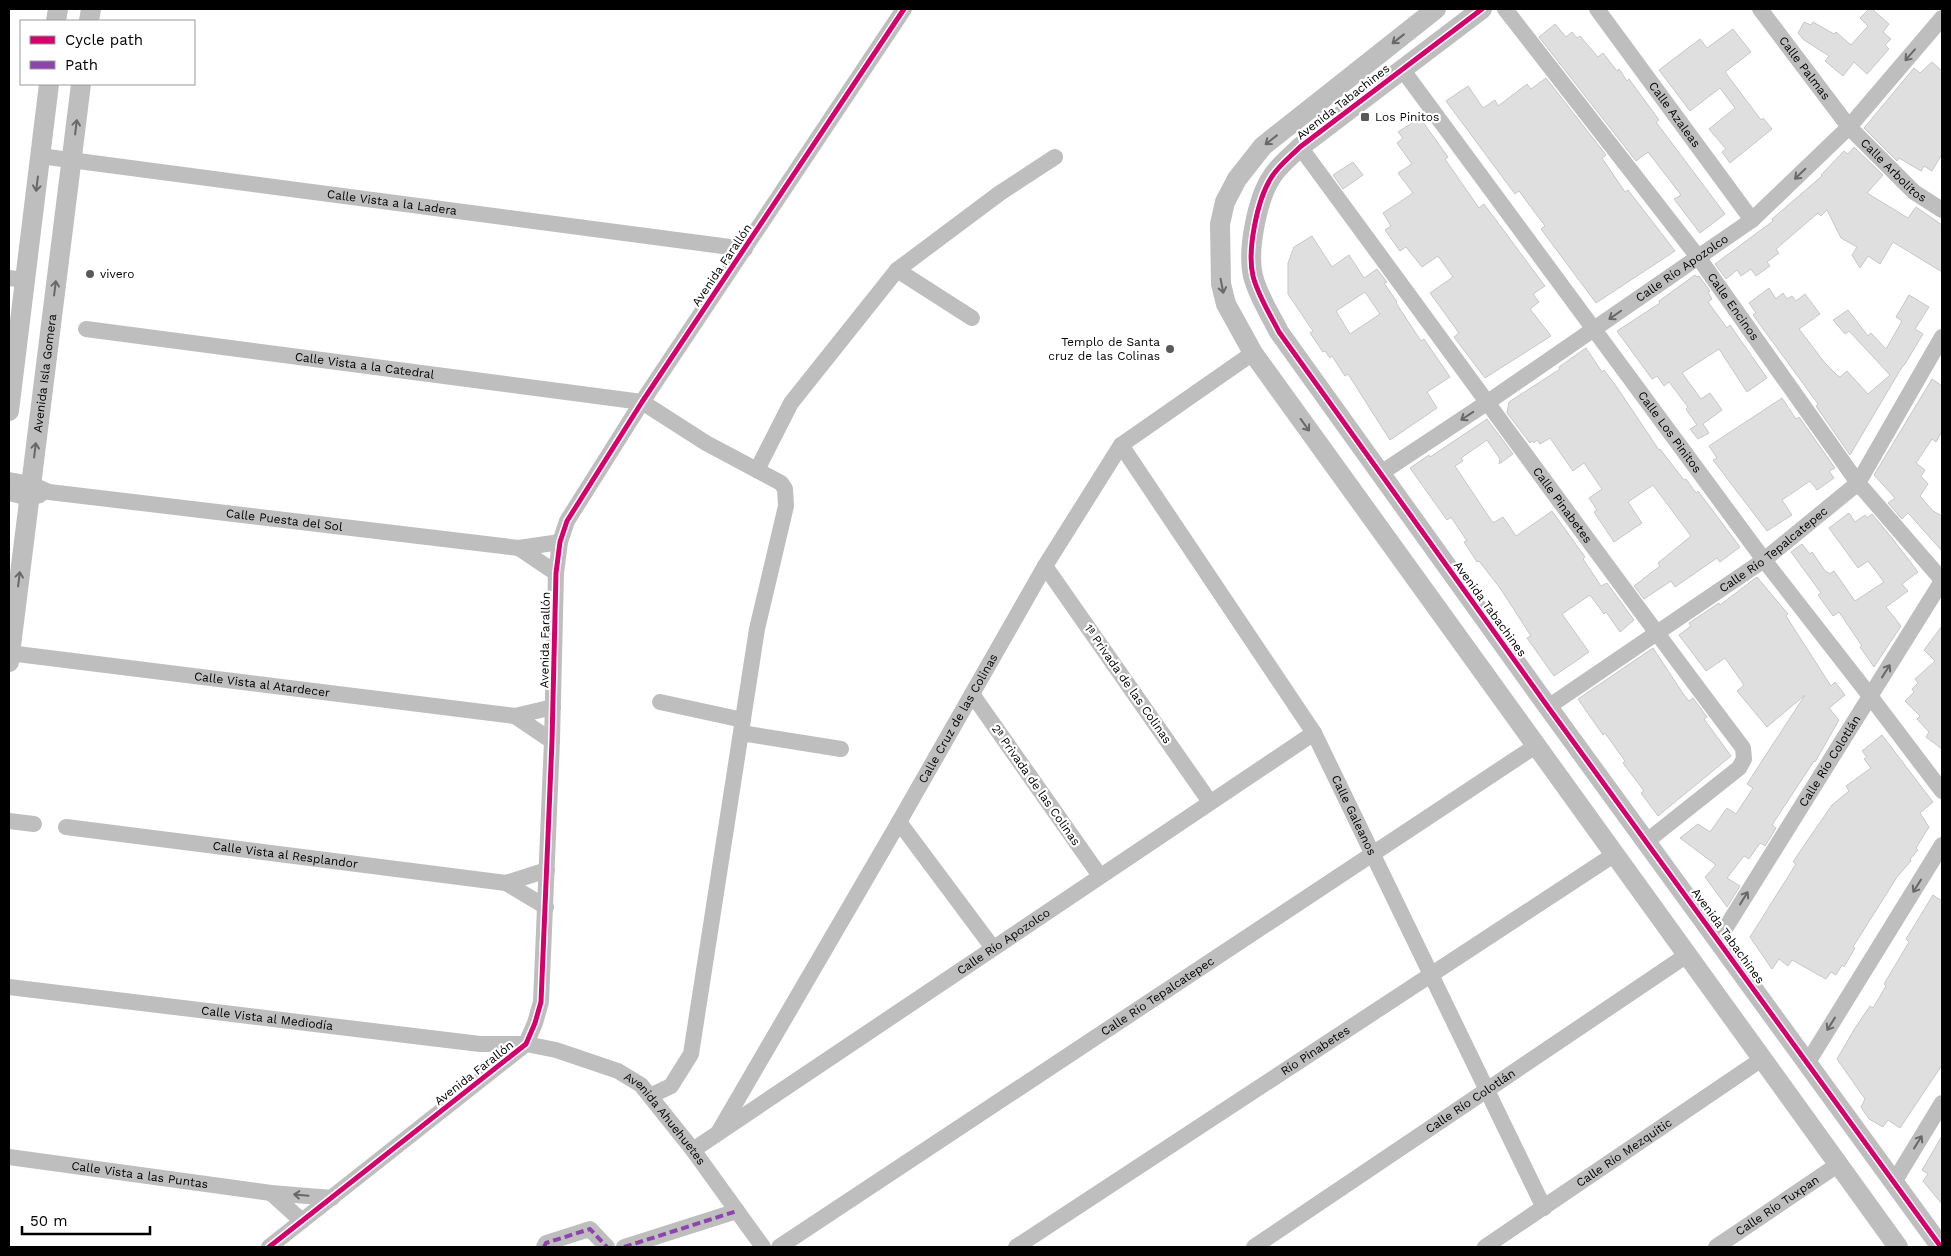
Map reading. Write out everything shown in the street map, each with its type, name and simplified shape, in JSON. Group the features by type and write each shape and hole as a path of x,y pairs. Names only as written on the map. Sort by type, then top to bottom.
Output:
{"street":[{"name":"Avenida Farallón","path":"269,1247 526,1044 535,1023 540,1002 546,907 556,573 560,542 567,521 642,402 904,9"},
{"name":"Avenida Tabachines","path":"1436,9 1263,146 1237,180 1225,202 1220,224 1221,284 1226,304 1253,353 1898,1247"},
{"name":"Avenida Tabachines","path":"1482,9 1300,147 1278,168 1269,180 1260,204 1251,252 1253,275 1260,294 1280,332 1548,707 1941,1247"},
{"name":"Calle Encinos","path":"1505,9 1698,257 1858,483 1942,580"},
{"name":"Calle Azaleas","path":"1596,9 1752,220"},
{"name":"Calle Palmas","path":"1760,9 1849,127"},
{"name":"Calle Río Apozolco","path":"1381,473 1488,402 1752,220 1849,127 1942,18"},
{"name":"Calle Los Pinitos","path":"1402,69 1764,560 1942,791"},
{"path":"9,411 17,279 40,156 49,85"},
{"name":"Avenida Isla Gomera","path":"9,656 36,492 81,85"},
{"name":"Calle Arbolitos","path":"1849,127 1914,192 1942,210"},
{"name":"Calle Pinabetes","path":"1300,147 1656,633 1743,748 1744,759 1739,768 1647,841"},
{"name":"Calle Vista a la Ladera","path":"40,156 745,249"},
{"path":"757,470 791,403 897,270 1000,193 1055,157"},
{"path":"897,270 972,318"},
{"name":"Calle Vista a la Catedral","path":"86,329 642,402"},
{"name":"Calle Río Tepalcatepec","path":"1548,707 1764,560 1858,483 1942,338"},
{"name":"Calle Cruz de las Colinas","path":"718,1133 1045,566 1120,445 1253,353"},
{"path":"642,402 706,443 774,478 785,489 786,506 758,629 691,1054 671,1086 650,1096"},
{"name":"Calle Galeanos","path":"1120,445 1314,733 1544,1208"},
{"path":"9,480 36,492"},
{"path":"9,493 36,492"},
{"name":"Calle Puesta del Sol","path":"36,492 519,548 560,542"},
{"name":"Calle Puesta del Sol","path":"519,548 556,573"},
{"name":"1ª Privada de las Colinas","path":"1045,566 1210,802"},
{"name":"Calle Río Colotlán","path":"1718,940 1942,580"},
{"name":"Calle Vista al Atardecer","path":"9,656 515,716 553,707"},
{"name":"2ª Privada de las Colinas","path":"972,694 1100,876"},
{"path":"660,702 742,726 841,749"},
{"name":"Calle Vista al Atardecer","path":"515,716 552,740"},
{"name":"Calle Río Apozolco","path":"693,1150 1314,733"},
{"name":"Calle Río Tepalcatepec","path":"779,1247 1537,745"},
{"path":"9,821 34,824"},
{"path":"899,822 993,948"},
{"name":"Calle Vista al Resplandor","path":"66,827 506,883 546,907"},
{"path":"1808,1062 1942,845"},
{"name":"Río Pinabetes","path":"1016,1247 1615,854"},
{"name":"Calle Vista al Resplandor","path":"506,883 547,870"},
{"name":"Calle Río Colotlán","path":"1254,1247 1687,955"},
{"name":"Calle Vista al Mediodía","path":"9,986 480,1044 526,1044"},
{"name":"Avenida Ahuehuetes","path":"526,1044 556,1050 618,1071 641,1085 693,1150 763,1247"},
{"name":"Calle Río Mezquitic","path":"1485,1247 1762,1059"},
{"path":"1894,1182 1942,1103"},
{"name":"Calle Vista a las Puntas","path":"9,1157 271,1193 332,1198"},
{"name":"Calle Río Tuxpan","path":"1716,1247 1839,1164"},
{"path":"271,1193 302,1221"},
{"path":"624,1247 737,1211"},
{"path":"544,1247 546,1244 590,1229 607,1247"}],"building":[{"path":"1869,9 1872,9 1889,24 1883,32 1891,39 1885,45 1889,49 1867,74 1854,62 1843,76 1825,61 1829,56 1804,40 1798,33 1804,22 1811,25 1813,22 1834,34 1836,32 1851,45 1868,26 1860,18"},
{"path":"1555,24 1566,37 1572,32 1577,38 1580,36 1598,57 1603,53 1617,71 1619,69 1627,81 1629,79 1659,120 1656,122 1725,214 1700,233 1674,199 1681,195 1648,152 1636,161 1539,37"},
{"path":"1733,29 1751,52 1725,72 1761,120 1763,118 1772,129 1730,163 1722,152 1726,149 1709,129 1735,108 1720,88 1690,111 1659,70 1700,39 1707,48"},
{"path":"1932,62 1942,71 1942,154 1932,171 1924,166 1921,171 1899,158 1897,161 1864,128 1914,68 1920,73"},
{"path":"1546,78 1606,155 1602,158 1625,192 1628,190 1675,251 1596,303 1541,229 1545,226 1519,191 1515,194 1446,101 1468,86 1483,108 1495,100 1498,106 1527,84 1531,89"},
{"path":"1420,118 1448,157 1445,159 1479,208 1484,204 1545,286 1533,294 1539,302 1530,309 1551,336 1485,378 1454,337 1459,333 1430,293 1453,277 1438,256 1422,267 1406,247 1400,251 1385,230 1391,226 1383,213 1413,193 1398,173 1412,164 1397,143 1403,138 1398,132"},
{"path":"1854,147 1883,175 1867,193 1908,218 1916,207 1942,225 1942,272 1893,242 1880,264 1868,256 1860,268 1852,255 1857,247 1841,238 1827,210 1821,216 1818,213 1776,249 1779,253 1767,262 1770,266 1756,276 1751,269 1741,276 1737,270 1726,279 1715,264 1773,221 1772,219 1822,176 1844,151 1848,154"},
{"path":"1353,162 1363,175 1343,189 1333,175"},
{"path":"1312,236 1332,267 1349,255 1364,278 1377,269 1387,282 1384,283 1421,341 1424,339 1450,377 1427,392 1437,408 1390,440 1348,374 1345,376 1332,356 1330,358 1325,351 1323,352 1310,333 1313,331 1288,294 1288,263 1294,247","holes":["1365,292 1380,314 1350,334 1336,311"]},
{"path":"1695,275 1699,276 1710,291 1708,292 1712,299 1708,302 1727,328 1730,325 1767,378 1747,392 1719,349 1682,373 1701,399 1710,393 1722,410 1703,424 1709,433 1698,439 1690,429 1697,425 1686,409 1688,407 1669,382 1664,386 1657,376 1652,379 1617,331 1660,303 1659,301"},
{"path":"1769,288 1776,299 1783,293 1787,299 1792,296 1796,301 1805,294 1820,314 1799,329 1825,363 1838,376 1840,377 1847,371 1868,394 1890,375 1849,331 1845,334 1833,320 1848,310 1868,336 1871,333 1886,349 1902,321 1896,317 1909,295 1929,307 1915,329 1923,334 1850,455 1816,406 1818,404 1753,315 1756,313 1749,303"},
{"path":"1586,348 1602,372 1604,370 1616,386 1659,450 1684,480 1686,479 1696,493 1698,491 1740,547 1720,562 1717,558 1675,587 1671,581 1644,599 1634,586 1660,566 1658,563 1691,536 1653,485 1628,502 1642,523 1614,542 1594,512 1597,510 1589,498 1602,489 1584,463 1573,471 1550,438 1540,444 1537,440 1534,443 1532,441 1530,443 1507,413 1509,402 1560,369 1559,367"},
{"path":"1932,379 1942,386 1942,431 1936,442 1932,439 1916,463 1925,470 1921,476 1928,484 1920,496 1933,511 1942,516 1942,551 1908,513 1902,519 1888,503 1895,498 1874,475"},
{"path":"1782,398 1796,419 1799,417 1835,468 1829,471 1834,478 1817,490 1810,481 1782,500 1792,515 1767,531 1713,460 1717,458 1709,446"},
{"path":"1487,419 1513,454 1499,464 1500,459 1487,440 1461,458 1463,461 1455,466 1493,523 1503,517 1516,536 1552,511 1585,557 1583,559 1601,586 1607,583 1634,620 1620,632 1606,612 1604,614 1590,595 1562,614 1589,652 1554,676 1527,638 1531,636 1500,588 1479,561 1477,562 1464,542 1467,541 1451,517 1447,520 1410,468"},
{"path":"1849,513 1855,522 1865,515 1867,518 1872,514 1918,572 1902,584 1908,591 1886,607 1901,626 1874,667 1839,612 1833,616 1818,595 1821,593 1791,552 1802,544 1810,554 1812,552 1826,572 1829,574 1834,571 1855,601 1884,582 1868,561 1858,568 1829,528"},
{"path":"1757,577 1788,614 1786,616 1831,686 1835,682 1845,695 1829,708 1839,720 1815,762 1772,825 1776,828 1765,846 1760,843 1749,859 1744,856 1727,878 1740,886 1727,907 1705,877 1716,865 1680,838 1698,824 1710,832 1727,808 1736,814 1753,788 1747,784 1805,695 1767,727 1737,691 1744,685 1725,658 1706,671 1679,635 1691,626 1689,623 1719,603 1720,605"},
{"path":"1942,626 1942,749 1926,737 1929,732 1917,719 1920,716 1905,701 1914,692 1912,689 1918,683 1915,679 1935,661 1924,650"},
{"path":"1653,648 1684,695 1689,701 1693,698 1707,717 1704,719 1731,756 1658,816 1641,793 1644,791 1623,763 1625,761 1605,733 1603,735 1578,699"},
{"path":"1882,735 1933,802 1920,813 1929,827 1916,848 1918,850 1897,877 1853,947 1855,948 1844,967 1842,965 1836,975 1831,972 1826,979 1792,960 1788,966 1779,959 1772,969 1750,937 1796,864 1793,862 1832,805 1849,791 1846,786 1871,768 1864,759 1867,757 1862,751"},
{"path":"1933,895 1942,901 1942,1065 1900,1128 1888,1120 1883,1127 1869,1119 1861,1107 1865,1099 1837,1059 1855,1028 1870,1006 1873,1008 1886,986 1884,984 1909,942 1906,939"},
{"path":"1942,1136 1942,1204 1923,1181 1928,1174 1922,1170"}],"marked path":[{"path":"624,1247 737,1211"},
{"path":"544,1247 546,1243 590,1229 607,1247"}],"cycle path":[{"path":"269,1247 526,1044 541,1002 552,741 556,573 560,542 567,521 642,402 904,9"},
{"path":"1482,9 1300,147 1277,170 1261,199 1254,226 1251,266 1255,283 1279,332 1548,707 1941,1247"}],"place":[{"name":"Los Pinitos","path":"1365,117"},
{"name":"vivero","path":"90,274"},
{"name":"Templo de Santa cruz de las Colinas","path":"1170,349"}]}
